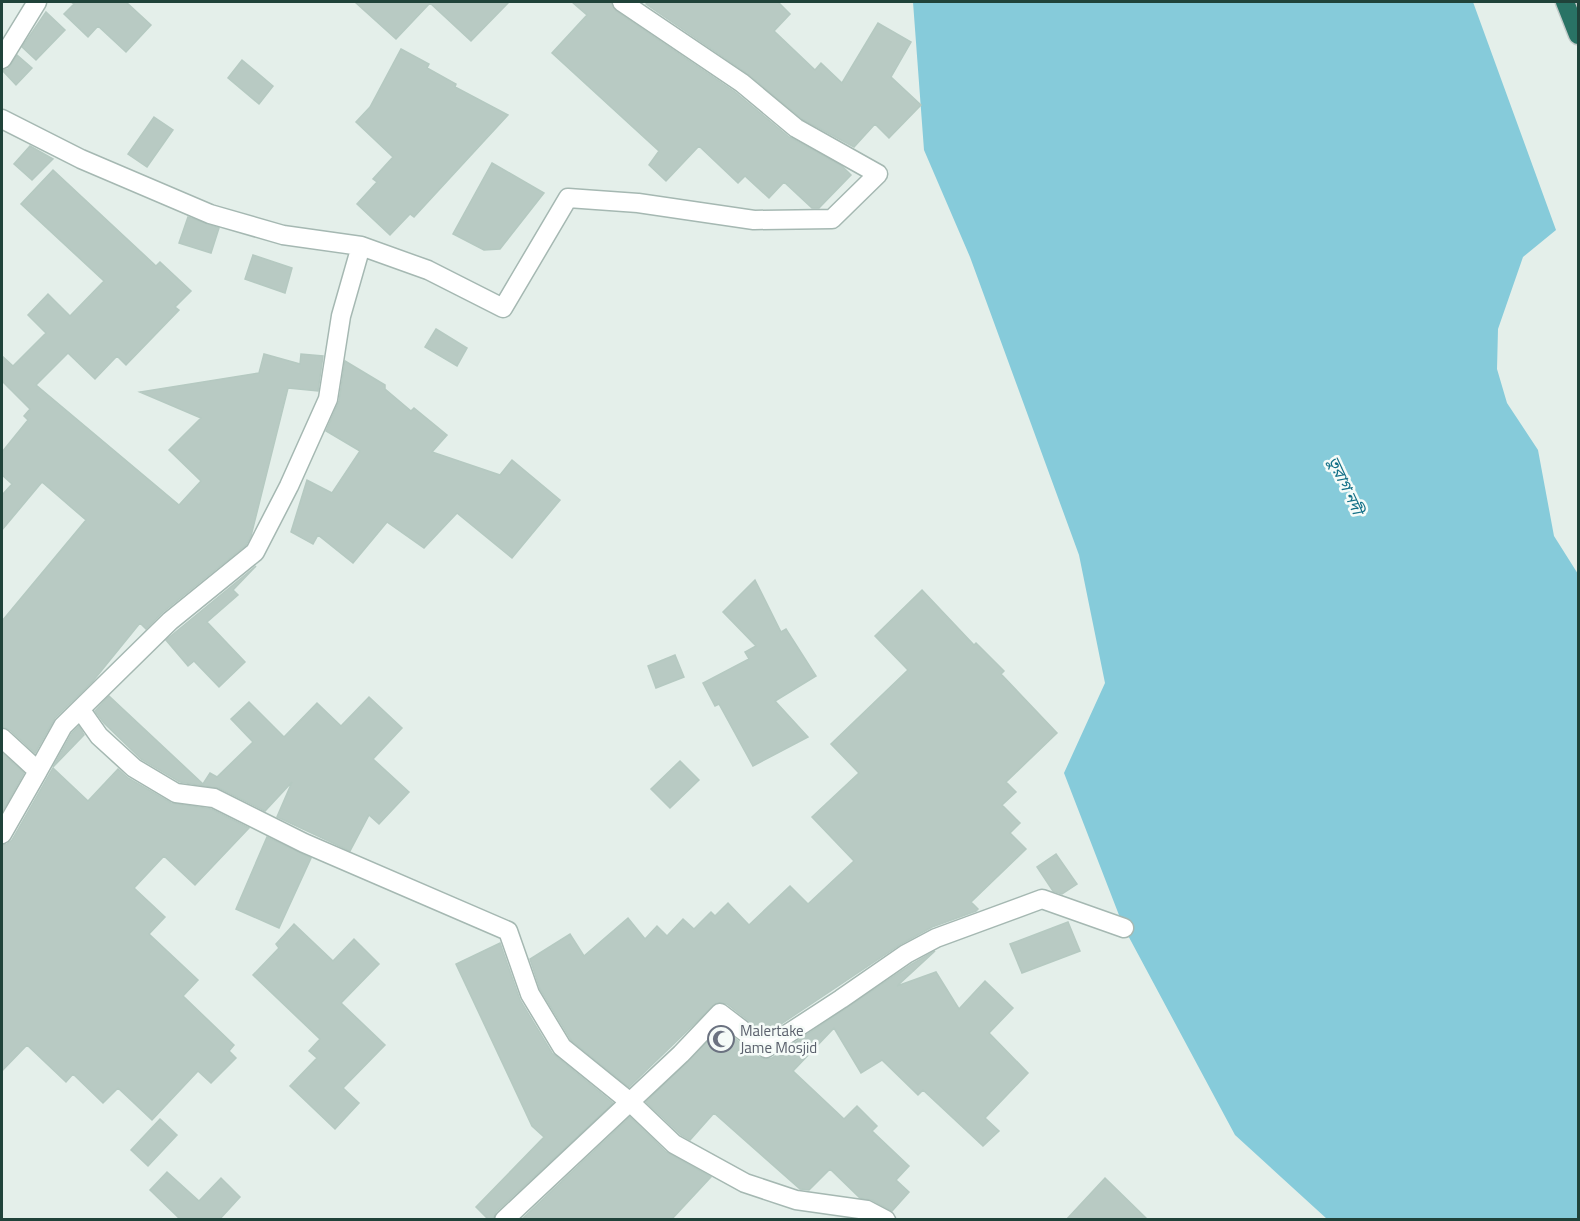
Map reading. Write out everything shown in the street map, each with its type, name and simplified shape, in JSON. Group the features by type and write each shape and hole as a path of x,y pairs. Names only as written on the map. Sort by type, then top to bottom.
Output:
{"highway":[{"path":"1565,2 1578,35"}],"street":[{"path":"2,59 37,2"},
{"path":"2,119 81,159 210,214 283,235 361,246 428,270 503,308 568,198 638,203 754,220 832,219 878,174 796,128 742,82 622,2"},
{"path":"2,834 63,726 170,621 255,552 290,486 328,399 341,316 361,246"},
{"path":"80,709 99,736 134,768 176,793 214,798 304,843 508,931 530,994 562,1047 630,1102 674,1144 745,1183 796,1200 823,1212 867,1210 886,1220"},
{"path":"2,738 38,771"},
{"path":"504,1220 630,1102 720,1013 766,1048 906,954 936,938 1042,899 1124,928"}],"water":[{"name":"তুরাগ নদী","path":"913,2 1473,2 1556,230 1523,257 1498,329 1497,369 1507,403 1538,450 1554,536 1578,574 1578,1219 1327,1219 1235,1135 1124,928 1064,773 1105,683 1079,555 970,257 924,150"}],"building":[{"path":"71,2 126,2 151,25 126,52 98,26 88,37 64,14 74,4"},
{"path":"355,2 509,2 471,41 430,3 396,39"},
{"path":"572,2 611,2 616,11 735,92 789,137 842,166 851,175 819,208 812,208 784,182 769,198 745,176 738,183 699,146 666,181 649,165 659,151 552,53 587,15"},
{"path":"649,2 778,2 790,14 774,31 815,70 821,63 842,83 878,23 911,42 891,77 921,105 889,138 875,124 854,147 802,119 748,74 646,4"},
{"path":"46,12 65,30 36,60 22,47"},
{"path":"401,49 429,64 427,68 456,84 455,87 508,115 414,217 410,214 390,235 357,204 377,182 373,179 393,157 356,122 370,107"},
{"path":"17,55 32,68 16,85 2,70 8,69"},
{"path":"242,60 273,86 259,104 228,78"},
{"path":"154,117 173,130 147,167 128,154"},
{"path":"30,146 53,159 32,180 14,164"},
{"path":"492,163 544,193 500,249 484,250 453,234"},
{"path":"53,170 156,266 160,262 191,291 175,307 179,310 126,365 117,356 95,379 68,353 36,385 179,505 201,481 169,450 201,418 140,392 259,373 264,354 300,364 301,354 323,356 318,391 288,388 251,536 246,545 163,612 146,629 140,623 93,681 55,718 35,753 10,730 2,727 2,621 86,520 42,482 2,530 2,495 12,484 2,475 2,452 28,420 24,416 30,409 2,381 2,356 13,366 46,333 28,315 48,294 70,316 104,281 21,204"},
{"path":"188,217 219,228 211,253 179,243"},
{"path":"253,255 292,268 285,293 245,279"},
{"path":"436,329 467,348 457,366 425,347"},
{"path":"345,361 385,385 385,389 411,411 414,408 447,435 432,452 500,475 512,460 560,500 512,558 457,513 424,548 387,522 353,563 318,535 313,544 291,532 307,480 332,493 360,451 326,431 339,401"},
{"path":"256,566 233,590 238,595 207,622 245,662 219,687 194,661 188,666 166,640"},
{"path":"755,580 781,632 786,629 816,676 775,701 808,737 753,766 719,704 715,706 703,683 749,659 745,652 756,646 723,612"},
{"path":"922,590 974,645 976,643 1004,671 1001,674 1057,733 1006,782 1016,792 1002,805 1020,823 1010,833 1026,849 971,902 978,909 976,911 932,927 901,944 766,1034 727,1004 716,1003 629,1087 571,1040 540,989 530,959 570,934 584,956 628,918 645,939 657,926 667,936 683,919 694,929 711,912 715,916 728,903 749,925 790,886 808,904 854,861 812,817 859,773 831,744 908,670 875,636"},
{"path":"675,655 684,677 656,688 648,666"},
{"path":"109,696 203,784 210,773 217,777 253,742 231,719 249,702 284,737 317,703 341,726 369,697 402,728 373,759 409,792 379,824 369,815 350,851 277,817 292,782 265,811 219,788 180,782 141,759 104,723 95,711"},
{"path":"79,726 84,735 53,767 72,733"},
{"path":"2,753 24,773 2,812"},
{"path":"680,761 699,780 670,808 651,789"},
{"path":"53,768 88,801 118,769 128,778 171,803 211,809 249,828 195,885 164,856 134,888 165,917 149,934 198,980 183,996 234,1045 229,1051 236,1058 211,1083 198,1071 152,1120 118,1088 103,1103 73,1074 66,1082 27,1045 2,1071 2,845 12,840"},
{"path":"267,837 311,858 279,928 236,909"},
{"path":"1056,854 1077,884 1062,894 1053,891 1037,867"},
{"path":"1068,922 1080,951 1022,973 1010,944"},
{"path":"294,924 333,961 354,939 379,964 341,1003 385,1045 343,1088 359,1103 335,1129 290,1086 317,1058 309,1051 320,1039 253,975 279,948 276,944"},
{"path":"500,943 520,1000 552,1053 613,1103 496,1212 493,1220 489,1220 476,1207 544,1137 532,1126 456,964"},
{"path":"935,951 897,986 936,972 959,1009 985,981 1013,1008 989,1033 1028,1073 985,1118 999,1131 983,1146 923,1090 918,1095 882,1060 861,1073 834,1028 793,1071 844,1119 857,1106 877,1126 872,1131 909,1166 896,1180 909,1192 892,1211 872,1200 860,1198 830,1169 809,1190 800,1189 714,1113 690,1140 681,1135 646,1102 721,1028 759,1057 772,1058"},
{"path":"630,1117 666,1152 711,1177 671,1220 521,1220"},
{"path":"160,1119 177,1135 148,1166 131,1150"},
{"path":"167,1172 199,1201 221,1178 240,1197 219,1220 181,1220 150,1190"},
{"path":"1105,1178 1148,1220 1066,1220"}],"place":[{"name":"Malertake Jame Mosjid","path":"721,1039"}]}
